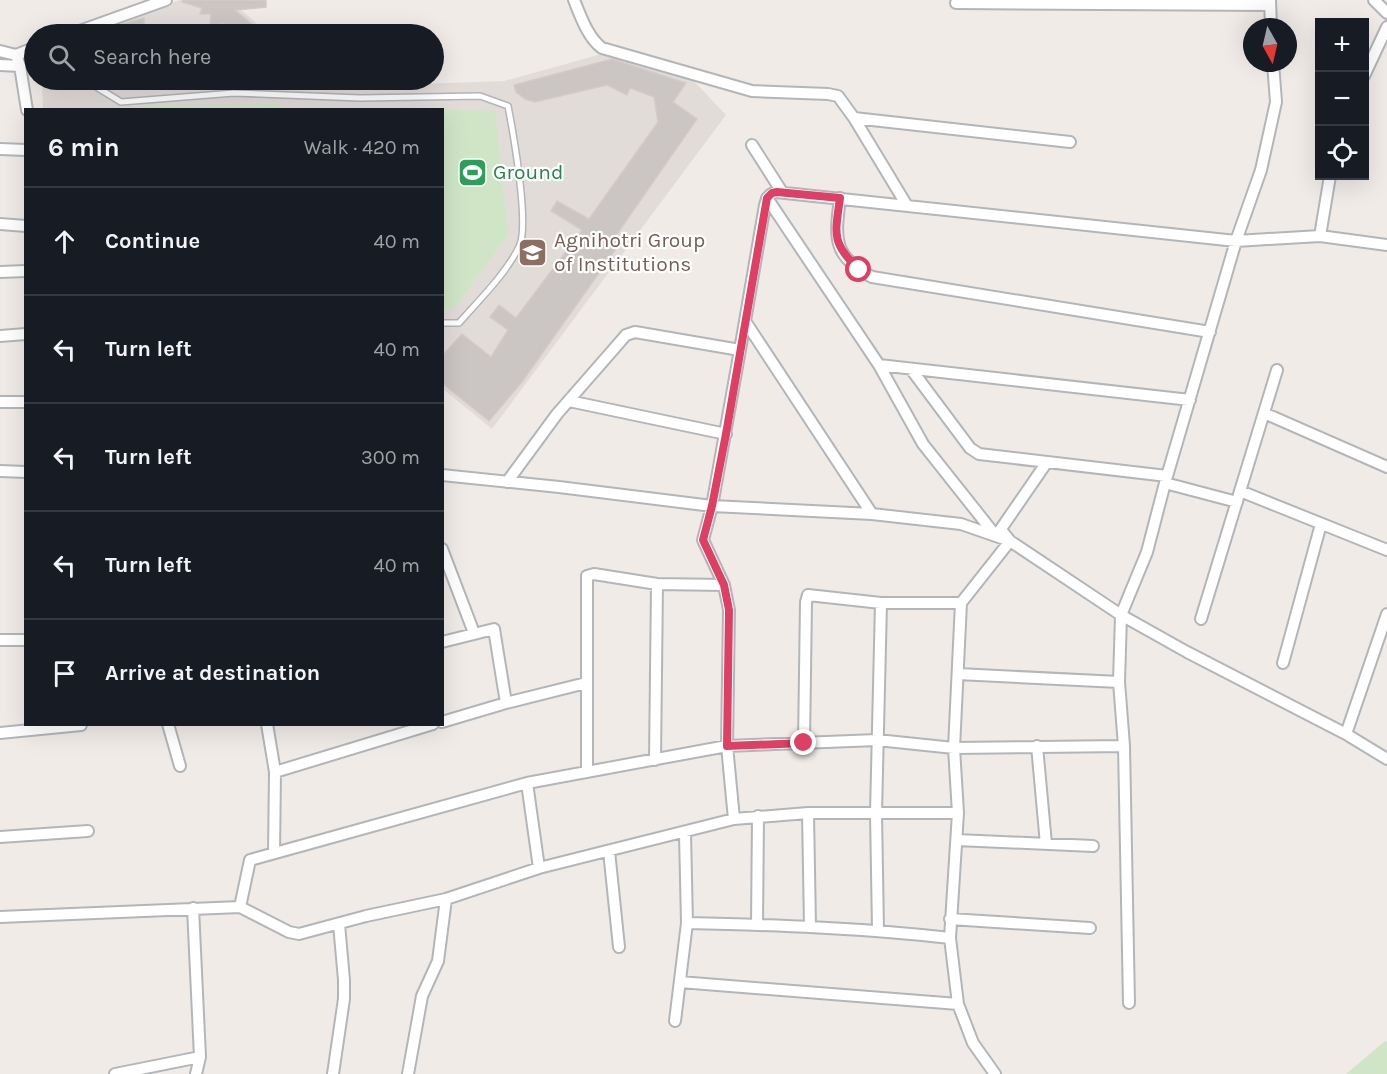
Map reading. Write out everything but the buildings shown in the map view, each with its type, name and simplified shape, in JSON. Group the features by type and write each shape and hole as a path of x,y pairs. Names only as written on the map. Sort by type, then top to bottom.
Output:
{"street":[{"path":"99,24 166,0"},
{"path":"574,0 583,21 596,43 602,48 752,91 834,94 841,99 854,118 906,204"},
{"path":"1374,0 1387,13"},
{"path":"956,3 1270,3 1271,18"},
{"path":"1367,72 1387,27"},
{"path":"0,51 18,61"},
{"path":"0,65 18,61 24,56"},
{"path":"18,61 27,108"},
{"path":"1129,1003 1124,746 1119,682 1121,615 1147,552 1236,240 1261,170 1276,102 1274,72"},
{"path":"854,118 1070,142"},
{"path":"752,145 782,192"},
{"path":"0,149 24,150"},
{"path":"1320,236 1329,180"},
{"path":"734,819 727,746 730,617 724,585 703,540 726,434 767,198 772,193 782,192 906,204 1236,240 1320,236 1387,245"},
{"path":"767,198 882,366 923,444 1010,541 1121,615 1197,658 1346,734 1387,759"},
{"path":"840,198 837,241 844,255 859,270 872,277 1210,332"},
{"path":"0,224 24,226"},
{"path":"0,272 24,271"},
{"path":"745,321 872,514"},
{"path":"507,482 569,401 622,338 630,333 740,350"},
{"path":"0,336 24,334"},
{"path":"882,366 1190,400"},
{"path":"909,369 970,448 979,454 1166,480 1239,496 1321,524 1387,550"},
{"path":"1201,619 1277,370"},
{"path":"569,401 726,434"},
{"path":"0,402 24,402"},
{"path":"1264,412 1387,467"},
{"path":"1000,530 1047,462"},
{"path":"0,471 24,472"},
{"path":"444,475 712,506 872,514 1000,530"},
{"path":"1283,663 1321,524"},
{"path":"995,1074 973,1043 958,1004 950,938 958,813 954,748 961,603 1010,541"},
{"path":"444,554 474,633"},
{"path":"587,771 586,576 594,574 657,584 724,585"},
{"path":"655,760 657,584"},
{"path":"804,743 807,597 813,594 880,603 961,603"},
{"path":"878,930 876,813 880,603"},
{"path":"1346,734 1387,614"},
{"path":"444,641 494,629 506,703"},
{"path":"0,640 24,640"},
{"path":"1377,645 1387,652"},
{"path":"958,674 1119,682"},
{"path":"444,721 586,683"},
{"path":"0,733 44,726"},
{"path":"169,726 180,766"},
{"path":"267,726 275,772 274,853"},
{"path":"275,772 426,726"},
{"path":"240,907 250,860 527,783 587,771 727,746 877,740 954,748 1124,746"},
{"path":"1037,746 1046,844"},
{"path":"527,783 539,868"},
{"path":"0,917 240,907 294,933 305,933 446,899 539,868 734,819 808,813 958,813"},
{"path":"808,813 810,926"},
{"path":"757,924 758,816"},
{"path":"0,837 88,831"},
{"path":"675,1021 687,922 685,833"},
{"path":"957,840 1093,846"},
{"path":"609,851 619,947"},
{"path":"408,1074 422,996 438,961 446,899"},
{"path":"193,908 200,1057 196,1074"},
{"path":"950,919 1090,927"},
{"path":"687,922 878,930 950,938"},
{"path":"333,1074 344,999 339,924"},
{"path":"680,982 958,1004"},
{"path":"115,1074 200,1057"}],"lane":[{"path":"18,61 24,61"},
{"path":"102,90 121,102 234,93 360,99 480,96 508,106 516,148 522,209 521,245 496,281 459,323 444,323"}],"shaded area":[{"path":"180,0 259,0 259,8 241,10 257,24 112,24"},
{"name":"Agnihotri Group of Institutions","path":"609,52 692,79 726,115 492,429 444,390 444,108 43,108 42,90 444,90 444,83 504,81"}],"green space":[{"name":"Ground","path":"279,104 283,108 143,108 143,106"},
{"name":"Ground","path":"444,110 495,111 508,234 456,306 444,309"},
{"path":"1385,1041 1387,1042 1387,1074 1346,1074"}],"place":[{"name":"Ground","path":"472,172"},
{"name":"Agnihotri Group of Institutions","path":"533,252"}],"route":[{"path":"804,743 727,746 730,617 724,585 704,544 703,534 712,506 726,434 767,198 777,192 840,198 837,241 844,255 859,270"}]}
